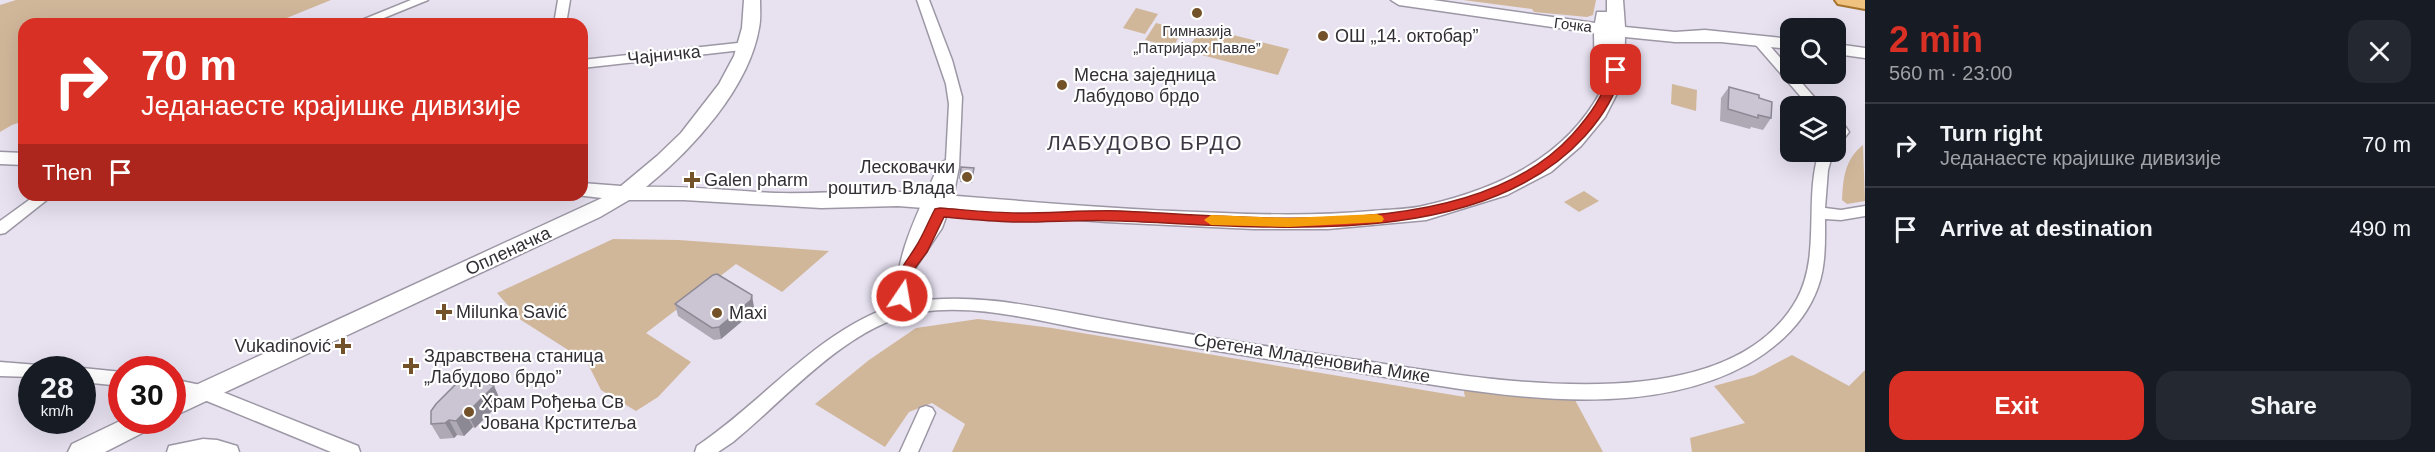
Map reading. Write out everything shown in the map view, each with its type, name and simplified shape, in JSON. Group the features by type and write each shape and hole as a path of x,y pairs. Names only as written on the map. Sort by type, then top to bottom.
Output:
{"main road":[{"path":"1844,0 1865,4"}],"street":[{"path":"374,18 422,0"},
{"path":"561,18 564,0"},
{"name":"Опленачка","path":"186,400 634,193 659,163 709,112 737,69 747,46 753,20 752,0"},
{"path":"904,309 902,286 908,266 920,252 935,207 954,166 952,153 956,123 955,97 947,63 923,0"},
{"name":"Гочка","path":"1399,0 1609,27 1675,38 1719,37 1780,43"},
{"path":"634,193 681,200 760,199 935,207 1043,218 1106,215 1254,222 1328,222 1402,216 1446,208 1500,190 1544,167 1562,153 1596,117 1615,80 1609,27 1603,0"},
{"path":"1609,27 1615,0"},
{"path":"1759,41 1807,96"},
{"name":"Чајничка","path":"588,63 747,46"},
{"path":"1846,50 1865,53"},
{"path":"0,158 18,159"},
{"name":"Сретена Младеновића Мике","path":"704,452 744,423 817,357 838,342 904,309 931,306 990,307 1311,360 1502,387 1566,392 1624,390 1661,385 1707,374 1748,356 1774,338 1798,310 1809,289 1816,258 1823,162"},
{"path":"659,163 657,177 660,184 667,189 684,193"},
{"path":"588,190 684,193 760,199"},
{"path":"0,229 38,201"},
{"path":"566,224 585,204 585,201"},
{"path":"1819,213 1841,215 1865,211"},
{"path":"0,369 18,370"},
{"path":"186,389 204,392 343,451"},
{"path":"909,452 926,413"},
{"path":"81,452 117,434"},
{"path":"176,452 207,447 230,452"}],"shaded area":[{"path":"16,0 331,0 287,18 18,18 18,123 0,132 0,5"},
{"path":"1463,0 1596,0 1593,15 1587,17 1534,12 1532,9"},
{"path":"1136,8 1158,14 1145,34 1123,28"},
{"path":"1156,23 1182,30 1175,44 1189,48 1201,27 1289,49 1278,75 1145,40"},
{"path":"1672,84 1697,90 1696,111 1671,104"},
{"path":"1863,145 1865,201 1847,204 1842,200 1846,170 1852,156"},
{"path":"1584,191 1599,201 1579,212 1564,202"},
{"path":"613,239 679,240 829,251 782,292 736,264 646,333 691,362 658,397 636,411 601,390 587,362 521,320 497,293"},
{"path":"978,319 1052,328 1465,397 1463,387 1575,400 1603,452 952,452 965,424 932,403 909,412 885,447 815,404 869,360 916,328"},
{"path":"1792,355 1849,386 1865,370 1865,452 1692,452 1690,438 1745,423 1714,386 1754,375"}],"building":[{"path":"1729,87 1759,95 1759,98 1772,102 1771,118 1758,115 1758,118 1728,109"},
{"name":"Лесковачки роштиљ Влада","path":"961,167 974,168 972,179 960,178"},
{"name":"Maxi","path":"717,274 752,295 751,300 719,327 712,328 675,304"},
{"path":"467,373 494,386 456,421 449,420 445,423 431,424 431,411"}],"slow traffic":[{"path":"1211,220 1288,223 1377,219"}],"place":[{"name":"Гимназија „Патријарх Павле”","path":"1197,13"},
{"name":"ОШ „14. октобар”","path":"1323,36"},
{"name":"Месна заједница Лабудово брдо","path":"1062,85"},
{"name":"Лесковачки роштиљ Влада","path":"967,177"},
{"name":"Galen pharm","path":"692,180"},
{"name":"Milunka Savić","path":"444,312"},
{"name":"Maxi","path":"717,313"},
{"name":"Vukadinović","path":"343,346"},
{"name":"Здравствена станица „Лабудово брдо”","path":"411,366"},
{"name":"Храм Рођења Св Јована Крститеља","path":"469,412"}],"district":[{"name":"ЛАБУДОВО БРДО","path":"1145,143"}],"route":[{"path":"902,296 902,286 908,266 917,258 940,213 1019,218 1106,215 1288,223 1378,219 1446,208 1500,190 1544,167 1562,153 1596,117 1615,80 1616,70"}]}
